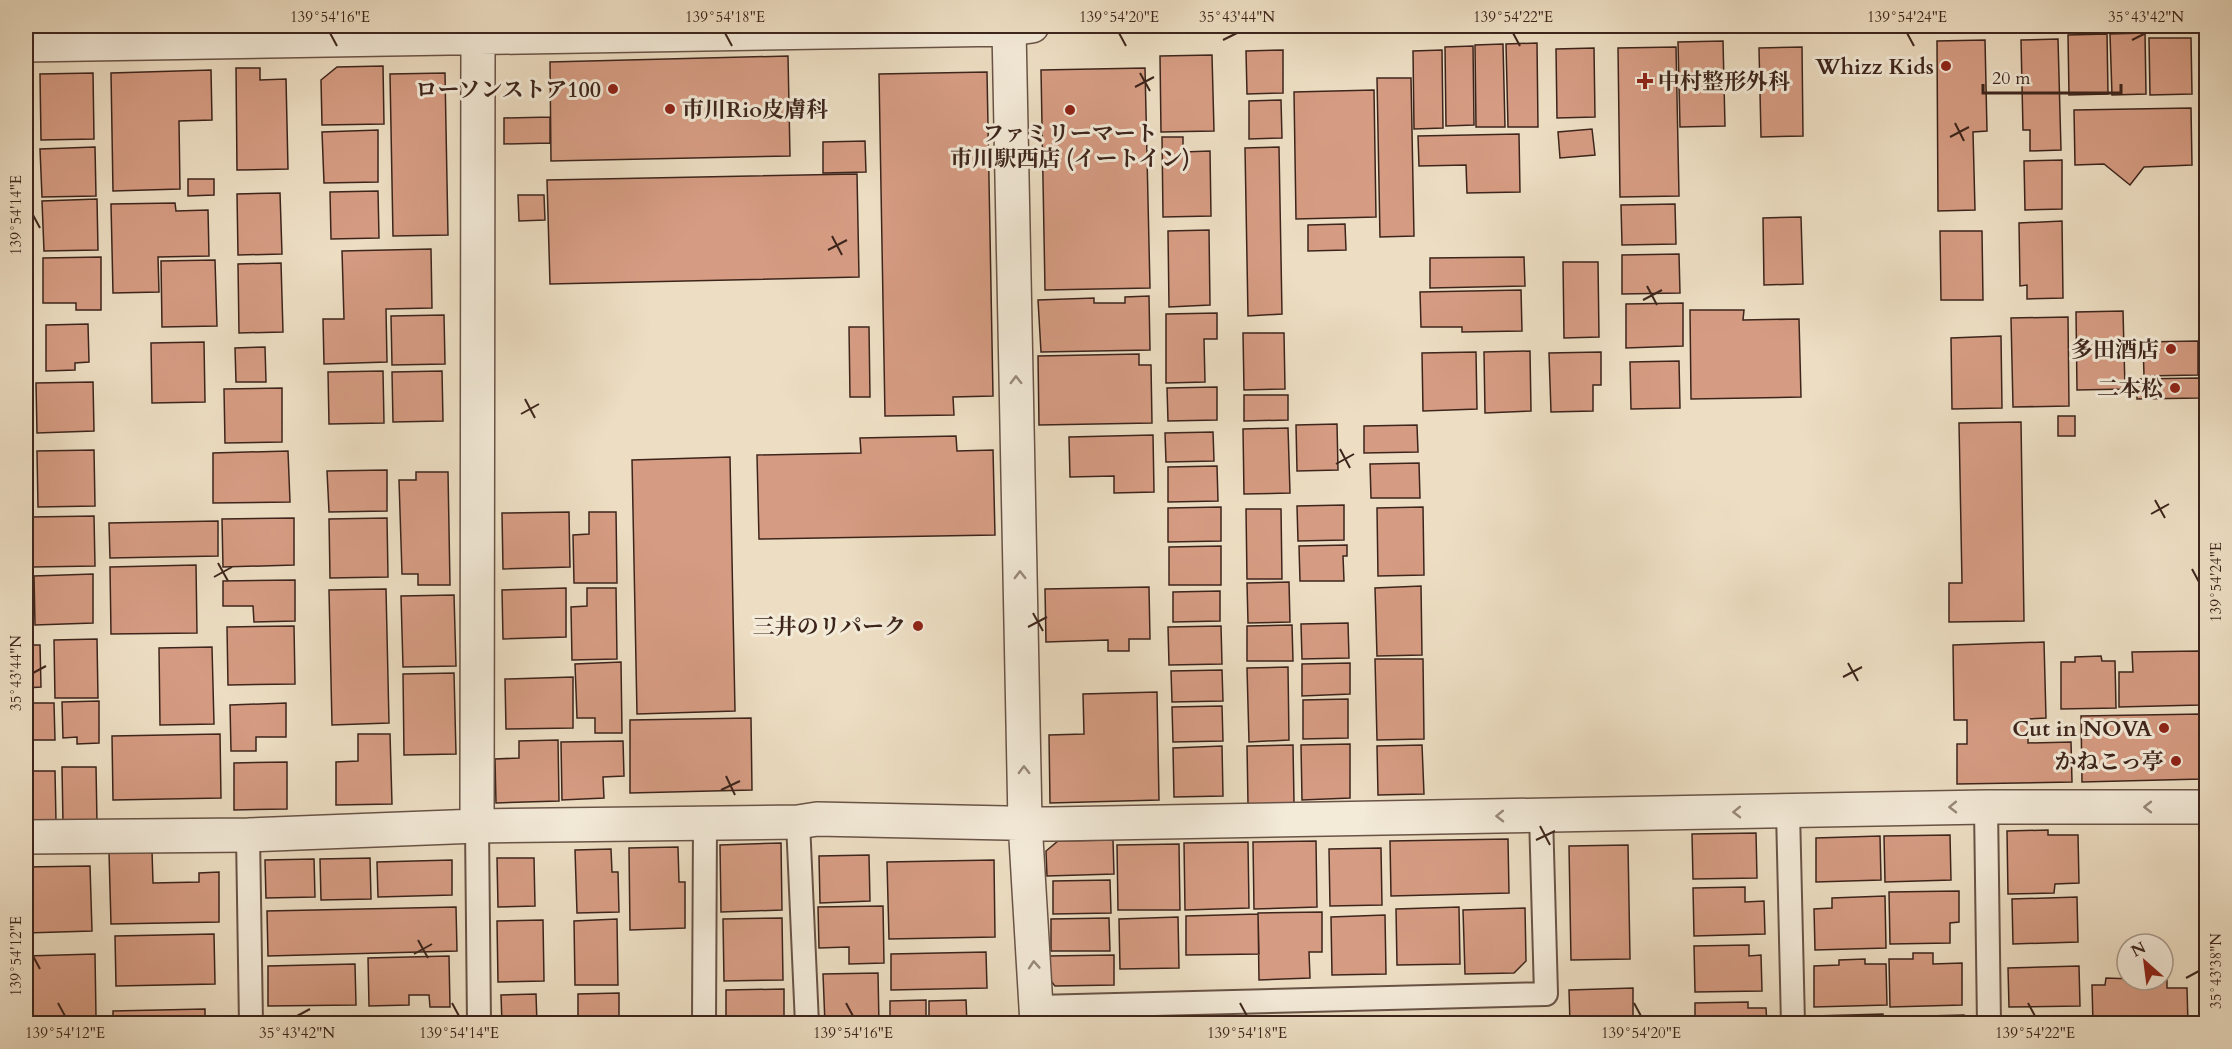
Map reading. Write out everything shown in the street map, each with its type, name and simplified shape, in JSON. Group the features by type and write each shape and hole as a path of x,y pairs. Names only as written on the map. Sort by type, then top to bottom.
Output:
{"street":[{"path":"26,45 1024,26 1025,822 1037,1015"},
{"path":"477,35 477,826"},
{"path":"26,837 248,835 477,826 798,822 817,819 1052,824 1986,807 2206,807"}],"lane":[{"path":"1986,807 1989,1023"},
{"path":"1788,811 1793,1023"},
{"path":"1037,1015 1546,994 1541,815"},
{"path":"704,1023 705,822"},
{"path":"798,822 807,1023"},
{"path":"477,826 479,1023"},
{"path":"248,835 251,1023"}],"building":[{"path":"2145,33 2146,94 2112,95 2110,34"},
{"path":"2107,34 2108,94 2069,95 2068,35"},
{"path":"2149,38 2191,38 2192,94 2150,95"},
{"path":"2058,39 2061,150 2030,151 2030,130 2023,130 2021,40"},
{"path":"1985,40 1987,131 1973,132 1975,210 1938,211 1937,41"},
{"path":"1723,41 1725,126 1680,127 1678,42"},
{"path":"1537,43 1538,127 1508,127 1506,44"},
{"path":"1503,44 1505,127 1476,127 1475,45"},
{"path":"1473,46 1474,125 1446,126 1445,47"},
{"path":"1676,47 1679,196 1620,197 1618,48"},
{"path":"1802,47 1803,136 1761,137 1759,48"},
{"path":"1594,48 1595,117 1557,118 1556,49"},
{"path":"1283,50 1283,93 1247,94 1246,51"},
{"path":"1442,50 1443,128 1414,129 1413,51"},
{"path":"1212,55 1214,131 1161,132 1160,56"},
{"name":"市川Rio皮膚科","path":"788,56 790,156 551,161 550,62"},
{"path":"383,66 384,124 322,125 321,80 337,67"},
{"path":"236,68 260,68 260,80 286,79 288,169 237,170"},
{"path":"1145,68 1150,288 1045,290 1041,70"},
{"path":"211,70 212,120 179,121 180,189 113,191 111,73"},
{"path":"987,72 993,396 953,397 954,415 885,416 879,74"},
{"path":"93,73 94,139 41,140 40,74"},
{"path":"445,73 448,235 393,236 390,74"},
{"path":"1377,78 1411,78 1414,236 1380,237"},
{"path":"1374,90 1376,217 1296,219 1294,92"},
{"path":"1281,100 1282,138 1249,139 1249,101"},
{"path":"2191,108 2192,165 2144,167 2130,185 2104,164 2075,165 2074,110"},
{"path":"550,117 550,143 504,144 504,118"},
{"path":"1592,129 1595,155 1560,158 1558,132"},
{"path":"378,130 378,182 324,183 322,132"},
{"path":"1519,134 1520,192 1467,193 1466,165 1419,166 1418,136"},
{"path":"1162,137 1183,137 1183,152 1210,151 1211,216 1163,217"},
{"path":"865,141 866,172 823,173 823,142"},
{"path":"95,147 96,196 42,197 40,149"},
{"path":"1279,147 1282,314 1248,316 1245,148"},
{"path":"2062,160 2062,209 2025,210 2024,161"},
{"path":"857,174 859,277 550,284 547,180"},
{"path":"188,179 214,179 214,195 188,196"},
{"path":"378,191 379,238 331,239 330,192"},
{"path":"280,193 282,254 238,255 237,194"},
{"path":"518,195 544,195 545,220 519,221"},
{"path":"97,199 98,250 44,251 42,201"},
{"path":"175,203 176,211 208,210 209,256 158,257 159,292 113,293 111,204"},
{"path":"1675,204 1676,244 1622,245 1621,205"},
{"path":"1801,217 1803,284 1764,285 1763,218"},
{"path":"2062,221 2063,298 2027,299 2027,285 2020,286 2019,223"},
{"path":"1345,224 1346,250 1308,251 1308,225"},
{"path":"1209,230 1210,305 1169,307 1168,231"},
{"path":"1940,231 1982,231 1983,300 1941,300"},
{"path":"431,249 432,308 386,309 387,362 324,364 323,319 344,319 342,251"},
{"path":"1679,254 1680,293 1622,294 1622,255"},
{"path":"101,257 101,310 76,310 76,303 43,303 43,258"},
{"path":"1524,257 1525,286 1430,288 1430,258"},
{"path":"215,260 217,326 162,327 161,261"},
{"path":"1563,262 1598,262 1599,337 1564,338"},
{"path":"281,263 283,332 239,333 238,264"},
{"path":"1521,290 1522,331 1462,332 1462,327 1421,327 1420,292"},
{"path":"1149,296 1150,350 1041,352 1038,300 1094,298 1094,303 1125,303 1125,297"},
{"path":"1683,303 1683,346 1626,348 1626,304"},
{"path":"1690,310 1744,310 1743,320 1799,319 1801,397 1691,399"},
{"path":"2123,311 2125,389 2077,390 2076,312"},
{"path":"1217,313 1217,339 1204,339 1205,382 1166,383 1166,314"},
{"path":"444,315 445,364 392,365 391,316"},
{"path":"2068,317 2069,406 2013,407 2011,318"},
{"path":"88,324 89,362 75,363 75,370 46,371 46,325"},
{"path":"849,327 869,327 870,397 850,397"},
{"path":"1243,333 1284,333 1285,389 1244,390"},
{"path":"2001,336 2002,408 1952,409 1951,338"},
{"path":"2198,341 2198,375 2144,376 2143,342"},
{"path":"204,342 205,402 152,403 151,343"},
{"path":"265,347 266,382 236,382 235,348"},
{"path":"1530,351 1531,411 1485,413 1484,352"},
{"path":"1476,352 1477,409 1423,411 1422,353"},
{"path":"1601,352 1601,385 1593,385 1593,411 1551,412 1549,353"},
{"path":"1139,354 1139,365 1151,365 1152,423 1039,425 1038,356"},
{"path":"26,358 28,422 26,423"},
{"path":"1679,361 1680,408 1631,409 1630,362"},
{"path":"383,371 384,423 329,424 328,372"},
{"path":"442,371 443,421 393,422 392,372"},
{"path":"2199,378 2200,398 2137,399 2137,379"},
{"path":"93,382 94,431 37,433 36,383"},
{"path":"1217,387 1217,420 1168,421 1167,388"},
{"path":"282,388 282,442 225,443 224,389"},
{"path":"1244,395 1288,395 1288,420 1244,421"},
{"path":"2058,416 2075,416 2075,436 2058,436"},
{"path":"2021,422 2024,621 1949,622 1949,583 1962,583 1959,423"},
{"path":"1337,424 1338,470 1297,471 1296,425"},
{"path":"1417,425 1418,452 1364,453 1364,426"},
{"path":"1288,428 1290,493 1244,494 1243,429"},
{"path":"1213,432 1214,461 1166,462 1165,433"},
{"path":"1153,435 1154,492 1114,493 1114,476 1070,477 1069,437"},
{"path":"956,436 957,451 993,450 995,535 759,539 757,455 861,453 860,438"},
{"path":"94,450 95,506 38,507 37,451"},
{"path":"288,451 290,502 213,503 213,453"},
{"path":"26,456 28,507 26,507"},
{"path":"730,457 735,711 637,714 632,460"},
{"path":"1419,463 1420,498 1371,498 1370,464"},
{"path":"1217,466 1218,501 1168,502 1168,467"},
{"path":"387,470 387,511 329,512 327,471"},
{"path":"416,472 448,472 450,585 418,585 418,574 402,574 399,480 416,480"},
{"path":"1344,505 1344,540 1298,541 1297,506"},
{"path":"1221,507 1221,541 1168,542 1168,508"},
{"path":"1423,507 1424,575 1378,576 1377,508"},
{"path":"1246,509 1281,509 1282,579 1247,579"},
{"path":"569,512 570,567 503,569 502,513"},
{"path":"589,512 616,512 617,583 574,583 573,535 589,534"},
{"path":"94,516 95,566 33,567 32,517"},
{"path":"294,518 294,565 223,567 222,519"},
{"path":"387,518 388,577 330,578 329,519"},
{"path":"26,520 28,520 29,571 26,571"},
{"path":"218,521 218,556 110,558 109,523"},
{"path":"1347,545 1347,556 1343,556 1344,581 1300,581 1299,546"},
{"path":"1221,546 1221,585 1169,585 1169,547"},
{"path":"196,565 197,633 111,634 110,567"},
{"path":"93,574 93,623 35,625 34,576"},
{"path":"26,576 29,576 29,618 26,618"},
{"path":"295,580 295,621 254,622 253,606 223,606 223,581"},
{"path":"1289,582 1290,622 1248,623 1247,583"},
{"path":"1421,586 1422,655 1377,656 1375,588"},
{"path":"1149,587 1150,639 1129,639 1129,651 1108,651 1108,640 1046,642 1045,589"},
{"path":"566,588 566,637 503,639 502,590"},
{"path":"587,588 616,588 617,659 572,660 571,607 587,606"},
{"path":"386,589 389,723 332,725 329,590"},
{"path":"1220,591 1220,621 1173,622 1173,592"},
{"path":"454,595 456,666 403,667 401,596"},
{"path":"1348,623 1349,658 1302,659 1301,624"},
{"path":"1292,625 1293,661 1247,661 1247,626"},
{"path":"294,626 295,684 228,685 227,627"},
{"path":"1221,626 1222,664 1169,665 1168,627"},
{"path":"97,639 98,698 55,698 54,640"},
{"path":"2044,642 2046,718 2028,719 2028,743 2071,742 2072,782 1957,784 1957,744 1967,744 1967,720 1954,720 1953,645"},
{"path":"26,645 40,645 41,687 26,688"},
{"path":"212,647 214,724 160,725 159,648"},
{"path":"2199,651 2200,705 2119,707 2119,672 2133,672 2132,652"},
{"path":"2101,656 2102,661 2115,661 2116,708 2061,709 2061,662 2075,662 2075,657"},
{"path":"1375,659 1423,659 1424,739 1377,740"},
{"path":"621,662 622,733 595,733 595,718 577,718 575,664"},
{"path":"1350,663 1350,694 1302,696 1302,664"},
{"path":"1288,667 1289,740 1249,742 1247,668"},
{"path":"1222,670 1223,701 1172,702 1171,671"},
{"path":"454,673 456,754 404,755 403,674"},
{"path":"573,677 573,728 506,729 505,679"},
{"path":"1157,692 1159,800 1050,803 1049,735 1084,734 1083,694"},
{"path":"1348,699 1348,738 1303,739 1303,700"},
{"path":"99,701 99,743 77,744 77,737 63,738 62,702"},
{"path":"26,703 54,703 55,740 26,740"},
{"path":"286,703 286,737 256,737 256,751 231,751 230,705"},
{"path":"1222,706 1223,741 1173,742 1172,707"},
{"path":"2202,714 2202,779 2082,782 2081,716"},
{"path":"751,718 752,790 630,793 630,720"},
{"path":"220,734 221,798 113,800 112,736"},
{"path":"358,734 390,734 392,804 336,805 336,762 358,761"},
{"path":"558,740 559,801 496,803 495,759 519,758 519,741"},
{"path":"623,741 624,776 603,777 604,798 562,800 561,742"},
{"path":"1350,744 1350,798 1302,800 1301,745"},
{"path":"1293,745 1294,803 1248,804 1247,746"},
{"path":"1422,745 1424,794 1378,795 1377,746"},
{"path":"1222,746 1223,796 1174,797 1173,748"},
{"path":"287,762 287,809 234,810 234,763"},
{"path":"62,767 96,767 97,823 63,823"},
{"path":"26,771 55,771 56,822 26,823"},
{"path":"2048,830 2048,835 2078,835 2079,883 2055,884 2054,893 2008,894 2007,831"},
{"path":"1756,833 1757,878 1693,879 1692,834"},
{"path":"1950,835 1951,880 1885,882 1884,836"},
{"path":"1880,836 1881,880 1816,882 1816,838"},
{"path":"1508,839 1509,893 1391,896 1390,841"},
{"path":"1113,840 1114,874 1047,876 1046,851 1058,841"},
{"path":"1316,841 1317,907 1254,909 1253,842"},
{"path":"1248,842 1249,908 1185,910 1184,843"},
{"path":"781,843 782,910 721,912 720,845"},
{"path":"1179,844 1180,910 1118,910 1117,845"},
{"path":"1628,845 1630,959 1571,960 1569,846"},
{"path":"678,847 679,882 685,882 685,928 630,930 629,848"},
{"path":"1381,848 1382,905 1330,906 1329,849"},
{"path":"611,849 612,872 618,872 619,912 577,913 575,850"},
{"path":"152,851 153,883 199,882 199,873 219,872 219,922 111,924 109,852"},
{"path":"869,855 870,901 820,903 819,856"},
{"path":"370,858 371,899 321,900 320,859"},
{"path":"497,858 534,858 535,906 498,907"},
{"path":"314,859 315,897 266,898 265,860"},
{"path":"452,860 452,895 378,897 377,862"},
{"path":"994,860 995,937 889,939 887,862"},
{"path":"90,866 92,931 26,933 26,867"},
{"path":"1110,880 1111,913 1053,914 1053,881"},
{"path":"1745,887 1745,902 1764,901 1765,934 1694,936 1693,888"},
{"path":"1959,891 1959,922 1950,923 1950,943 1890,944 1889,892"},
{"path":"1885,896 1886,948 1815,950 1814,909 1832,908 1832,898"},
{"path":"2077,897 2078,942 2013,944 2012,899"},
{"path":"883,906 884,963 849,964 849,947 819,948 818,907"},
{"path":"456,907 457,951 268,956 267,911"},
{"path":"1459,907 1460,964 1397,965 1396,909"},
{"path":"1525,908 1526,961 1514,973 1465,974 1463,910"},
{"path":"1322,912 1322,952 1309,952 1310,978 1259,980 1258,913"},
{"path":"1258,914 1259,954 1186,955 1186,916"},
{"path":"1385,915 1386,974 1332,975 1331,917"},
{"path":"1178,917 1179,968 1120,969 1119,919"},
{"path":"782,918 783,980 724,981 723,919"},
{"path":"1109,918 1110,951 1051,951 1051,919"},
{"path":"617,919 618,985 575,985 574,921"},
{"path":"543,920 544,981 498,982 497,921"},
{"path":"214,934 215,984 116,986 115,936"},
{"path":"1749,945 1749,956 1761,955 1762,991 1695,992 1694,946"},
{"path":"986,952 987,988 891,990 891,954"},
{"path":"1913,953 1933,953 1933,964 1962,963 1962,1005 1890,1007 1889,959 1913,959"},
{"path":"95,954 96,1017 26,1019 26,956"},
{"path":"1114,955 1114,985 1055,986 1050,980 1049,956"},
{"path":"449,956 450,1007 430,1007 429,995 409,995 409,1005 369,1006 368,958"},
{"path":"1865,959 1865,964 1886,964 1887,1005 1814,1007 1814,966 1839,965 1839,960"},
{"path":"355,964 356,1005 268,1006 268,966"},
{"path":"2079,966 2080,1006 2009,1007 2008,968"},
{"path":"878,973 879,1024 825,1024 823,974"},
{"path":"2106,978 2115,978 2115,992 2175,992 2175,988 2187,988 2188,1024 2093,1024 2092,985 2105,985"},
{"path":"1633,988 1633,1024 1570,1024 1569,990"},
{"path":"784,989 784,1024 726,1024 726,990"},
{"path":"619,993 619,1024 578,1024 578,994"},
{"path":"536,994 537,1024 502,1024 501,995"},
{"path":"926,1000 926,1024 890,1024 890,1001"},
{"path":"966,1000 967,1024 929,1024 929,1001"},
{"path":"1748,1002 1748,1008 1766,1008 1767,1024 1695,1024 1695,1003"},
{"path":"205,1009 205,1024 113,1024 113,1011"},
{"path":"1883,1014 1883,1024 1815,1024 1815,1016"},
{"path":"1964,1015 1964,1024 1889,1024 1889,1017"},
{"path":"361,1016 361,1024 267,1024 267,1018"},
{"path":"387,1016 388,1024 366,1024 366,1017"},
{"path":"2054,1016 2055,1021 2080,1021 2080,1024 2010,1024 2033,1022 2032,1017"}],"place":[{"name":"Whizz Kids","path":"1946,66"},
{"name":"中村整形外科","path":"1645,81"},
{"name":"ローソンストア100","path":"613,89"},
{"name":"市川Rio皮膚科","path":"670,109"},
{"name":"ファミリーマート 市川駅西店 (イートイン)","path":"1070,110"},
{"name":"多田酒店","path":"2171,349"},
{"name":"二本松","path":"2175,388"},
{"name":"三井のリパーク","path":"918,626"},
{"name":"Cut in NOVA","path":"2164,728"},
{"name":"かねこっ亭","path":"2176,761"}]}
